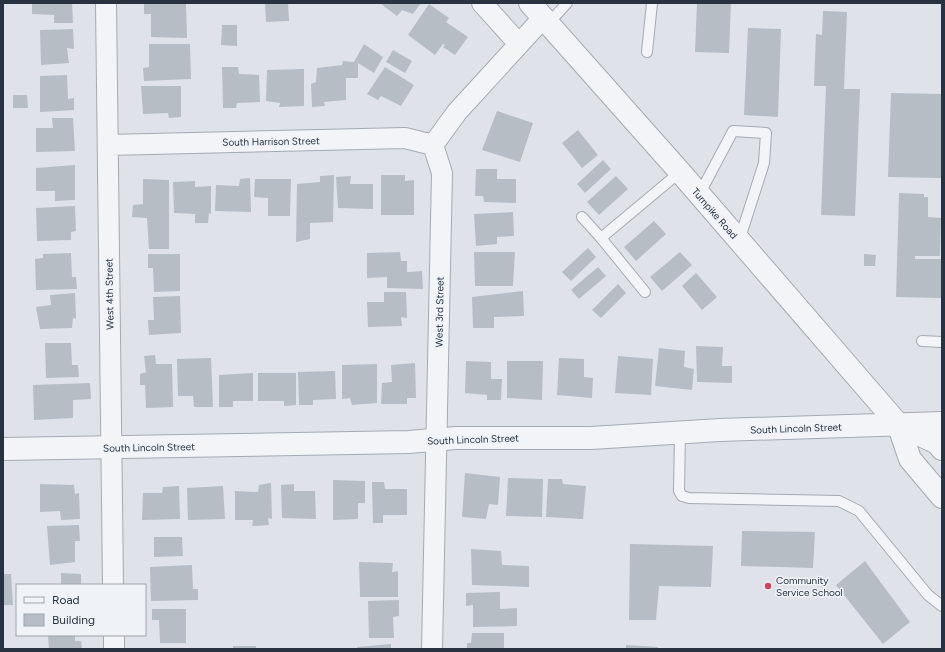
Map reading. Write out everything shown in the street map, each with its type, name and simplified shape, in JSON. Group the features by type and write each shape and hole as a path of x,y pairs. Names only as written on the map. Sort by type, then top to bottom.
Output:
{"street":[{"name":"West 4th Street","path":"106,3 110,447 113,584"},
{"path":"482,3 519,44"},
{"path":"433,145 457,112 519,44 542,12"},
{"name":"Turnpike Road","path":"542,12 898,424 910,459 942,497"},
{"name":"South Harrison Street","path":"108,145 405,138 433,145"},
{"name":"West 3rd Street","path":"432,649 442,173 433,145"},
{"name":"South Lincoln Street","path":"3,449 409,442 436,439 591,438 942,423"},
{"name":"Turnpike Road","path":"898,424 937,443 942,449"},
{"path":"114,636 114,649"}],"lane":[{"path":"542,12 567,3"},
{"path":"647,52 652,3"},
{"path":"699,195 733,131 766,133 764,163 739,241"},
{"path":"601,238 680,172"},
{"path":"582,217 645,292"},
{"path":"922,341 942,342"},
{"path":"680,433 679,491 682,496 690,498 839,501 848,504 859,511 928,595 942,606"}],"building":[{"path":"32,3 72,3 73,23 54,23 54,15 32,14"},
{"path":"144,3 186,3 187,38 151,37 151,14 144,14"},
{"path":"265,3 288,3 289,21 266,22"},
{"path":"421,3 413,14 402,10 397,16 381,4"},
{"path":"697,3 731,3 729,53 695,52"},
{"path":"429,4 449,18 446,22 468,37 455,55 443,47 445,45 443,44 435,55 408,35"},
{"path":"823,11 847,12 844,89 860,89 855,216 821,215 826,86 814,86 816,34 822,35"},
{"path":"222,25 237,25 237,46 221,45"},
{"path":"748,28 781,29 778,117 744,115"},
{"path":"73,29 74,49 67,48 69,63 41,65 40,30"},
{"path":"149,44 190,44 191,79 144,81 143,68 149,67"},
{"path":"364,44 383,57 374,73 358,63 358,78 346,78 346,100 324,102 325,106 312,107 311,84 316,82 317,68 342,65 343,61 354,62"},
{"path":"393,50 412,61 405,73 386,62"},
{"path":"222,67 238,67 239,74 259,75 260,102 237,103 236,108 223,108"},
{"path":"385,67 414,85 401,106 381,96 378,100 367,94"},
{"path":"304,69 304,106 279,107 280,103 266,101 267,70"},
{"path":"67,75 68,99 74,98 74,110 40,112 40,76"},
{"path":"141,86 181,86 181,117 169,118 168,113 143,114"},
{"path":"891,93 942,94 942,178 888,177"},
{"path":"13,95 27,95 28,108 13,108"},
{"path":"497,111 533,123 520,162 482,150"},
{"path":"52,118 73,118 75,151 36,152 36,128 53,128"},
{"path":"578,130 598,155 582,168 562,143"},
{"path":"603,160 611,169 585,193 577,184"},
{"path":"75,165 75,200 55,201 55,191 36,191 36,168"},
{"path":"476,169 497,169 497,179 516,179 516,203 484,202 483,196 475,196"},
{"path":"334,175 333,222 310,223 310,239 296,242 297,184 320,182 320,176"},
{"path":"381,175 405,175 405,181 414,180 414,215 381,215"},
{"path":"351,176 350,184 373,184 373,209 338,208 336,177"},
{"path":"616,176 628,189 599,215 587,202"},
{"path":"250,178 251,212 215,211 216,185 239,186 240,179"},
{"path":"143,179 169,180 169,249 149,249 147,218 132,217 133,205 143,204"},
{"path":"255,179 291,179 290,216 268,216 268,198 254,197"},
{"path":"195,181 195,187 211,186 211,214 209,213 208,223 195,223 195,214 174,213 173,182"},
{"path":"899,193 924,194 924,197 928,197 928,217 941,218 940,256 915,256 915,259 942,259 942,298 896,297"},
{"path":"75,206 76,231 71,232 71,240 37,241 36,208"},
{"path":"513,212 514,236 497,237 497,244 476,246 474,214"},
{"path":"654,221 666,234 636,261 624,247"},
{"path":"588,248 596,257 571,281 562,272"},
{"path":"400,252 401,261 407,261 407,272 422,271 423,289 387,288 387,277 367,278 367,253"},
{"path":"474,252 515,252 513,286 475,286"},
{"path":"680,252 692,265 662,291 650,277"},
{"path":"71,253 72,277 76,277 77,289 36,290 35,259 43,258 43,254"},
{"path":"148,254 180,254 180,291 154,292 153,268 148,268"},
{"path":"864,254 876,255 875,266 864,266"},
{"path":"598,267 606,276 579,299 571,290"},
{"path":"696,273 717,297 702,310 682,286"},
{"path":"618,284 626,293 601,318 592,310"},
{"path":"523,291 524,316 494,317 494,328 473,328 472,297"},
{"path":"384,292 406,292 407,318 401,317 402,326 368,327 367,302 384,302"},
{"path":"75,293 76,319 73,318 72,328 40,329 36,307 51,305 50,295"},
{"path":"180,296 181,333 149,335 148,320 154,320 153,297"},
{"path":"45,343 71,343 72,365 78,365 79,377 46,378"},
{"path":"696,346 723,347 722,366 732,366 732,383 697,382"},
{"path":"659,348 685,351 684,367 694,369 692,390 655,386"},
{"path":"155,355 156,364 172,364 173,407 146,408 145,385 140,385 140,374 146,372 144,356"},
{"path":"618,356 653,359 651,395 615,393"},
{"path":"211,358 213,407 194,407 193,396 178,396 177,359"},
{"path":"559,358 584,359 584,377 593,378 592,398 557,395"},
{"path":"466,361 491,362 491,379 502,379 501,400 487,400 487,395 465,393"},
{"path":"507,361 543,361 542,400 507,398"},
{"path":"415,363 416,398 407,398 407,404 381,404 382,383 392,382 391,365"},
{"path":"377,364 377,403 352,405 350,398 342,399 342,365"},
{"path":"335,371 336,399 313,400 313,405 299,405 298,372"},
{"path":"253,373 253,401 233,401 233,407 219,407 219,375"},
{"path":"258,373 296,373 296,405 284,406 284,401 258,401"},
{"path":"90,383 91,399 73,400 73,418 34,420 33,385"},
{"path":"465,473 500,477 498,505 489,504 486,519 462,517"},
{"path":"508,478 543,479 542,517 506,516"},
{"path":"548,479 562,479 563,484 586,486 583,519 546,517"},
{"path":"333,480 365,481 365,503 358,503 358,519 333,520"},
{"path":"372,482 384,482 385,489 407,489 407,515 383,515 383,523 373,523"},
{"path":"271,483 272,519 268,518 269,525 252,526 253,520 235,520 235,491 258,492 259,485"},
{"path":"40,484 74,485 75,494 79,493 80,519 61,520 60,511 40,512"},
{"path":"294,484 294,491 315,491 316,519 282,518 281,485"},
{"path":"179,486 180,519 142,520 143,493 162,493 163,487"},
{"path":"223,486 225,519 188,520 187,488"},
{"path":"79,525 80,541 75,541 75,562 50,565 47,526"},
{"path":"742,531 815,532 813,568 741,566"},
{"path":"154,537 182,537 183,556 154,557"},
{"path":"630,544 713,546 711,587 659,586 656,620 629,620"},
{"path":"471,549 501,551 502,565 529,566 529,587 472,585"},
{"path":"865,561 910,622 883,644 836,585"},
{"path":"359,562 393,563 392,572 398,571 398,597 360,597"},
{"path":"192,565 193,589 198,589 198,600 151,601 150,567"},
{"path":"61,573 81,574 81,584 61,584"},
{"path":"3,574 11,574 13,605 3,605"},
{"path":"500,592 500,609 517,608 517,626 473,627 473,605 466,606 466,593"},
{"path":"399,600 399,616 393,617 394,638 369,638 368,601"},
{"path":"152,609 186,609 186,643 160,643 159,620 152,620"},
{"path":"472,633 504,633 504,649 467,649 467,643 471,643"},
{"path":"48,636 75,636 75,641 81,641 82,649 49,649"},
{"path":"391,644 391,649 357,649 357,647"},
{"path":"626,645 658,647 658,649 626,649"},
{"path":"233,646 256,646 256,649 233,649"}],"place":[{"name":"Community Service School","path":"768,586"}]}
